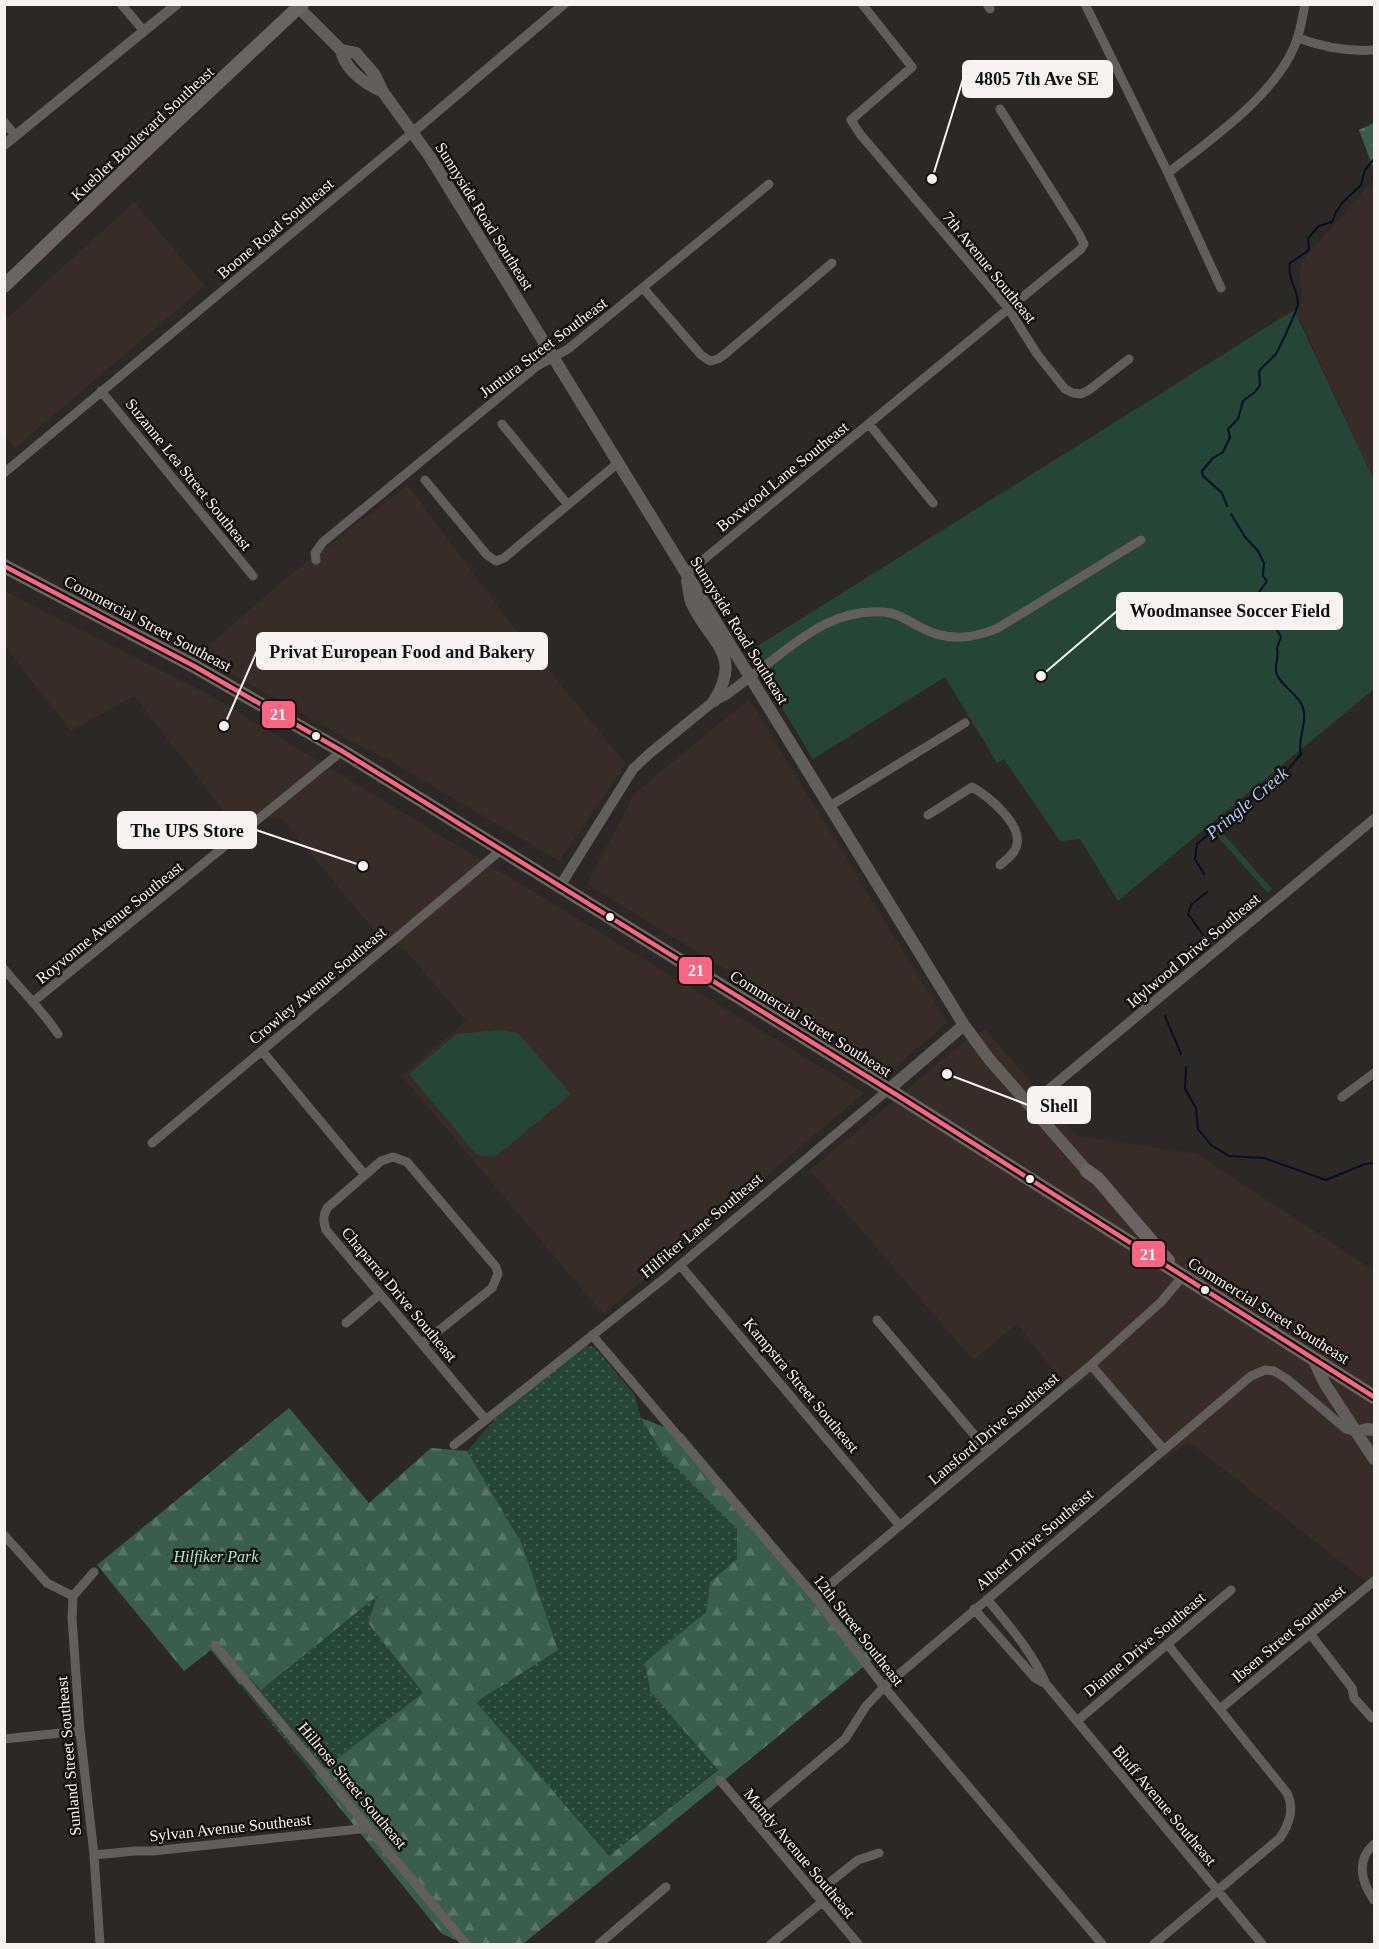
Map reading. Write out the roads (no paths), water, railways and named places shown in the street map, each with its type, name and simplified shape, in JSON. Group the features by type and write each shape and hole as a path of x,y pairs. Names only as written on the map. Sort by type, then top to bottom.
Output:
{"main road":[{"name":"Sunnyside Road Southeast","path":"299,6 341,50 356,53 375,75 383,92 430,157 964,1025 989,1059 1087,1172"},
{"name":"Kuebler Boulevard Southeast","path":"4,286 299,6"},
{"name":"Commercial Street Southeast","path":"4,566 194,666 342,751 888,1090 1374,1396"},
{"path":"686,574 691,603 716,642 726,664 725,682 714,701"},
{"name":"Hilfiker Lane Southeast","path":"888,1090 964,1025"},
{"path":"1087,1172 1098,1179 1180,1274"},
{"path":"1312,1357 1324,1384 1374,1459"},
{"path":"1356,1432 1374,1430"}],"street":[{"path":"122,4 144,31"},
{"path":"4,145 177,4"},
{"name":"Boone Road Southeast","path":"4,473 564,4"},
{"name":"7th Avenue Southeast","path":"862,4 912,67 851,120 860,134 1008,308 1037,354 1065,389 1073,393 1089,390 1129,359"},
{"path":"1084,4 1168,173 1221,288"},
{"path":"1168,173 1228,125 1262,94 1287,60 1298,38 1305,4"},
{"path":"1298,38 1337,49 1374,50"},
{"name":"Boxwood Lane Southeast","path":"686,574 1081,249 1084,244 1079,234 1000,110"},
{"path":"4,122 16,136"},
{"name":"Juntura Street Southeast","path":"316,560 315,553 323,542 537,366 568,349 769,184"},
{"path":"644,288 701,355 710,361 725,354 832,263"},
{"name":"Suzanne Lea Street Southeast","path":"101,391 253,576"},
{"path":"502,424 567,505"},
{"name":"Boxwood Lane Southeast","path":"869,424 933,503"},
{"path":"425,480 487,555 496,561 504,558 618,463"},
{"path":"560,886 633,769 714,701 726,695 808,632 841,618 884,612 904,617 922,629 937,634 964,638 990,631 1141,540"},
{"path":"830,806 965,723"},
{"name":"Royvonne Avenue Southeast","path":"34,1001 342,751"},
{"path":"928,815 972,787 980,791 1003,811 1014,828 1018,841 1016,850 1000,865"},
{"name":"Idylwood Drive Southeast","path":"1030,1105 1374,819"},
{"name":"Crowley Avenue Southeast","path":"152,1143 501,850"},
{"path":"4,969 34,1001 58,1034"},
{"path":"262,1052 365,1175 381,1161 393,1156 407,1162 496,1267 498,1274 492,1288 422,1344"},
{"path":"1342,1096 1374,1073"},
{"name":"Hilfiker Lane Southeast","path":"454,1445 680,1265 888,1090"},
{"name":"Chaparral Drive Southeast","path":"365,1175 327,1208 323,1222 326,1230 486,1420"},
{"name":"Kampstra Street Southeast","path":"680,1265 900,1526"},
{"name":"Lansford Drive Southeast","path":"815,1597 1091,1365 1161,1302 1180,1274"},
{"path":"346,1323 380,1294"},
{"path":"877,1320 988,1451"},
{"name":"12th Street Southeast","path":"592,1335 815,1597 884,1687 1102,1944"},
{"path":"1091,1365 1164,1450"},
{"name":"Albert Drive Southeast","path":"751,1818 845,1739 866,1706 884,1687 1241,1384 1264,1370 1274,1371 1287,1379 1346,1429 1356,1432"},
{"path":"5,1537 47,1584 73,1596 94,1572"},
{"name":"Ibsen Street Southeast","path":"1220,1709 1374,1581"},
{"name":"Dianne Drive Southeast","path":"1077,1721 1231,1590"},
{"name":"Sunland Street Southeast","path":"73,1596 72,1618 80,1731 94,1855 100,1944"},
{"name":"Bluff Avenue Southeast","path":"987,1599 1022,1641 1046,1684 1262,1944"},
{"name":"Bluff Avenue Southeast","path":"974,1609 1035,1678 1046,1684"},
{"path":"1311,1635 1352,1688 1354,1698 1372,1718"},
{"name":"Hillrose Street Southeast","path":"215,1645 466,1944"},
{"path":"1154,1944 1280,1838 1288,1823 1291,1806 1287,1793 1168,1645"},
{"path":"4,1739 80,1731"},
{"name":"Mandy Avenue Southeast","path":"720,1779 821,1903 858,1944"},
{"name":"Sylvan Avenue Southeast","path":"94,1855 369,1828"},
{"path":"1374,1844 1366,1853 1362,1865 1364,1882 1374,1900"},
{"path":"815,1894 858,1860 879,1853"},
{"path":"599,1944 666,1887"},
{"path":"771,1944 821,1903"}],"waterway":[{"name":"Pringle Creek","path":"1227,506 1222,493 1203,476 1202,471 1213,458 1223,452 1230,437 1228,429 1238,419 1243,401 1260,385 1259,372 1277,352 1292,321 1298,304 1289,269 1290,263 1309,250 1308,238 1319,226 1332,222 1343,202 1361,185 1365,170 1374,159"},
{"name":"Pringle Creek","path":"1204,874 1195,859 1197,844 1255,794 1277,783 1301,754 1300,744 1304,718 1300,702 1280,680 1276,672 1277,648 1281,637 1268,617 1256,609 1257,595 1267,581 1263,576 1264,563 1231,514"},
{"name":"Pringle Creek","path":"1206,939 1188,914 1191,905 1207,892"},
{"name":"Pringle Creek","path":"1165,1016 1181,1054"},
{"name":"Pringle Creek","path":"1186,1067 1185,1089 1196,1108 1198,1129 1211,1145 1229,1156 1264,1158 1326,1180 1365,1164 1374,1163"}],"place":[{"name":"4805 7th Ave SE","path":"932,179"},
{"name":"Woodmansee Soccer Field","path":"1041,676"},
{"name":"Privat European Food and Bakery","path":"224,726"},
{"name":"The UPS Store","path":"363,866"},
{"name":"Shell","path":"947,1074"}],"park label":[{"name":"Hilfiker Park","path":"216,1556"}]}
